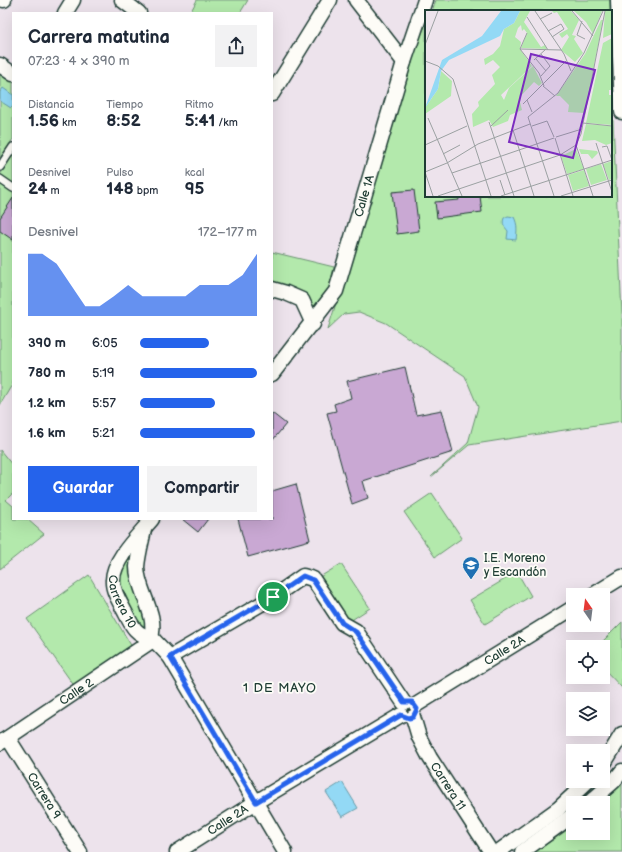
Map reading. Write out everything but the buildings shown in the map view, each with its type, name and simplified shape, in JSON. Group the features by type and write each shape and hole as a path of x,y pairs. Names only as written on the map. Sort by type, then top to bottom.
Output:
{"street":[{"path":"66,12 74,0"},
{"path":"122,0 138,12"},
{"path":"273,92 330,0"},
{"path":"356,0 404,62"},
{"name":"Calle 1A","path":"273,373 313,324 336,291 344,270 404,62 425,0"},
{"path":"618,0 622,112"},
{"path":"0,65 12,73"},
{"path":"273,289 286,292 302,300 313,324"},
{"name":"Carrera 10","path":"144,522 125,551 112,580 114,589 132,626 143,636 152,638 170,657 285,852"},
{"name":"Carrera 10","path":"144,522 137,567 142,593 152,619 152,638"},
{"name":"Carrera 11","path":"170,657 273,597 303,576 313,580 342,623 356,632 409,710 419,736 430,758 491,852"},
{"path":"604,588 622,577"},
{"name":"Calle 2A","path":"177,852 566,612"},
{"name":"Calle 2","path":"4,741 152,638"},
{"path":"610,754 622,734"},
{"name":"Carrera 9","path":"4,741 80,852"},
{"path":"597,796 614,781 622,771"},
{"path":"498,852 558,809 580,788"},
{"path":"522,852 566,820"}],"lane":[{"path":"0,167 12,148"},
{"path":"0,179 12,187"}],"green space":[{"path":"197,0 248,0 241,12 191,12"},
{"path":"436,0 610,0 610,10 432,10"},
{"path":"425,26 425,197 612,197 612,99 622,315 622,421 469,445 431,477 468,443 478,407 465,376 386,323 359,312 344,314 328,329 415,49"},
{"path":"0,69 12,79 12,140 0,158"},
{"path":"12,156 12,385 0,405 0,175"},
{"path":"273,252 334,267 329,288 313,315 273,284"},
{"path":"0,450 12,465 12,494 6,500 12,505 12,520 28,520 44,534 0,569"},
{"path":"432,493 462,538 435,557 404,512"},
{"path":"139,540 151,630 143,635 119,580 127,555"},
{"path":"341,564 370,608 347,623 318,578"},
{"path":"517,572 531,596 485,624 470,600"},
{"path":"89,575 132,647 75,687 27,619"},
{"path":"622,622 622,688 610,675 610,640 604,640"},
{"path":"622,778 622,852 535,852 566,831 566,840 610,840 610,796 603,796"}],"water":[{"path":"3,88 12,94 11,108 0,101 0,92"},
{"path":"508,216 514,217 516,223 516,240 507,239 508,231 503,222 504,218"},
{"path":"342,782 358,808 342,817 326,792"}],"place":[{"name":"I.E. Moreno y Escandón","path":"471,580"}],"district":[{"name":"1 DE MAYO","path":"280,687"}],"route":[{"path":"303,576 313,580 342,623 356,632 404,702 412,702 416,705 417,709 416,714 413,717 405,718 401,715 256,802 170,657 273,597 303,576"}]}
